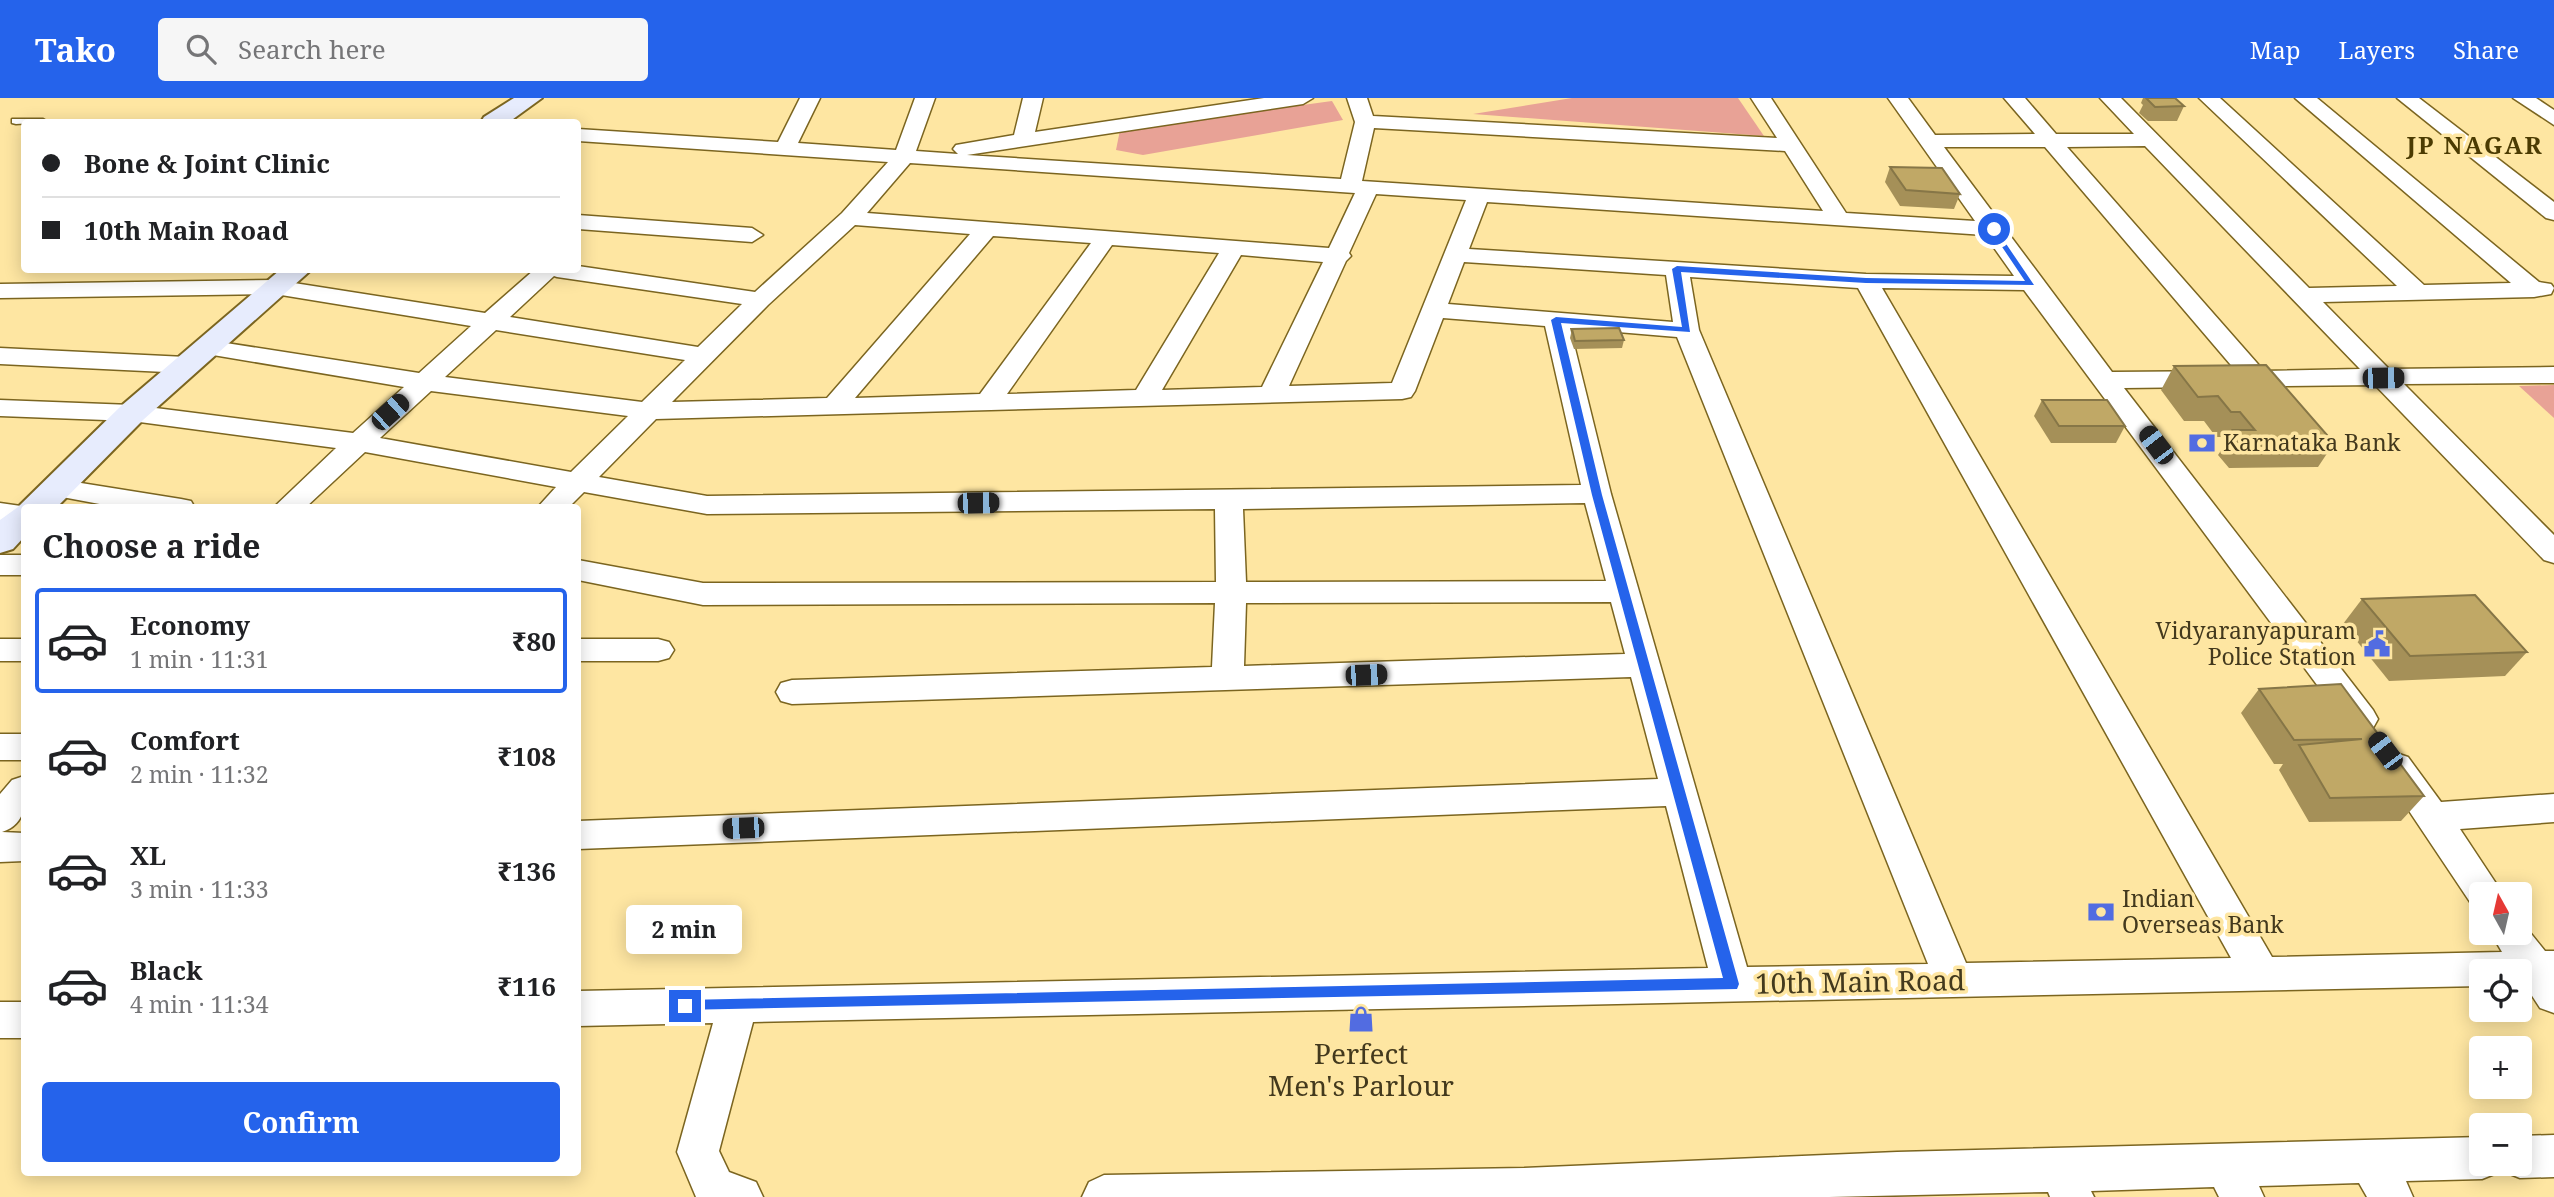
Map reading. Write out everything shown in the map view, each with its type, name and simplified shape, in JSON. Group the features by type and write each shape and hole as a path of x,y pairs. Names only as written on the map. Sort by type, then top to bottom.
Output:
{"street":[{"path":"498,119 530,98"},
{"path":"784,150 810,98"},
{"path":"555,504 760,300 850,218 903,158 925,98"},
{"path":"1023,140 1033,98"},
{"path":"1141,122 1143,98"},
{"path":"903,158 1263,101 1303,98"},
{"path":"1272,394 1340,256 1360,186 1365,122 1357,98"},
{"path":"1761,98 1839,219"},
{"path":"1898,98 2031,283 2107,380 2434,817 2477,882"},
{"path":"2014,98 2258,380"},
{"path":"2110,98 2549,544"},
{"path":"2208,98 2418,292"},
{"path":"2305,98 2544,289"},
{"path":"2407,98 2554,213"},
{"path":"2523,98 2554,120"},
{"path":"1365,122 1791,145"},
{"path":"581,135 1994,229"},
{"path":"1931,141 2151,140"},
{"path":"0,356 197,356 649,411 1402,391 1479,195"},
{"path":"850,218 1340,256"},
{"path":"581,222 752,235"},
{"path":"834,406 987,229"},
{"path":"988,402 1106,238"},
{"path":"1144,398 1234,247"},
{"path":"1457,255 1866,281 2031,283"},
{"path":"1677,269 1687,330 1954,980"},
{"path":"291,504 544,273"},
{"path":"577,273 760,300"},
{"path":"0,291 286,279 491,322 704,356"},
{"path":"45,498 132,412 286,279"},
{"path":"1866,281 2261,974"},
{"path":"2303,296 2544,289"},
{"path":"1434,310 1687,330"},
{"path":"1556,320 1597,495 1732,984"},
{"path":"2107,380 2554,375"},
{"path":"0,408 132,412 356,442 708,505 820,506 1597,495"},
{"path":"45,498 127,504"},
{"path":"1227,680 1231,592 1229,499"},
{"path":"0,512 21,515"},
{"path":"0,541 21,518"},
{"path":"0,565 21,565"},
{"path":"581,571 703,594 1623,591"},
{"path":"0,650 21,650"},
{"path":"581,650 658,650"},
{"path":"792,692 1644,665"},
{"path":"0,747 21,747"},
{"path":"581,835 1679,792"},
{"path":"0,819 21,794"},
{"path":"2434,817 2554,808"},
{"path":"0,847 21,847"},
{"path":"2520,945 2547,977"},
{"name":"10th Main Road","path":"581,1008 2261,974 2547,977"},
{"path":"738,1005 698,1152 715,1190 741,1197"},
{"path":"0,1020 21,1020"},
{"path":"2532,1157 2554,1156"},
{"path":"1104,1197 2234,1181 2370,1161 2469,1158"},
{"path":"2370,1161 2391,1197"}],"lane":[{"path":"16,121 21,121"}],"shaded area":[{"path":"1572,98 1738,98 1764,136 1473,114"},
{"path":"1332,101 1343,120 1143,155 1116,150 1120,130"},
{"path":"2554,385 2554,418 2519,386"}],"building":[{"path":"2146,98 2175,98 2184,106 2155,107"},
{"path":"1890,167 1942,168 1960,194 1906,190"},
{"path":"1619,328 1624,340 1575,341 1572,329"},
{"path":"2266,365 2334,443 2244,444 2233,430 2255,430 2240,412 2231,412 2218,396 2198,397 2174,366"},
{"path":"2042,400 2107,400 2125,426 2059,426"},
{"path":"2475,595 2527,652 2410,656 2362,599"},
{"path":"2341,684 2424,796 2330,798 2299,745 2362,739 2294,740 2259,689"}],"place":[{"name":"Karnataka Bank","path":"2202,443"},
{"name":"Vidyaranyapuram Police Station","path":"2377,644"},
{"name":"Indian Overseas Bank","path":"2101,912"},
{"name":"Perfect Men's Parlour","path":"1361,1019"}],"district":[{"name":"JP NAGAR","path":"2475,146"}],"route":[{"path":"685,1006 1732,984 1597,495 1556,320 1687,330 1677,269 1866,281 2031,283 1994,229"}]}
